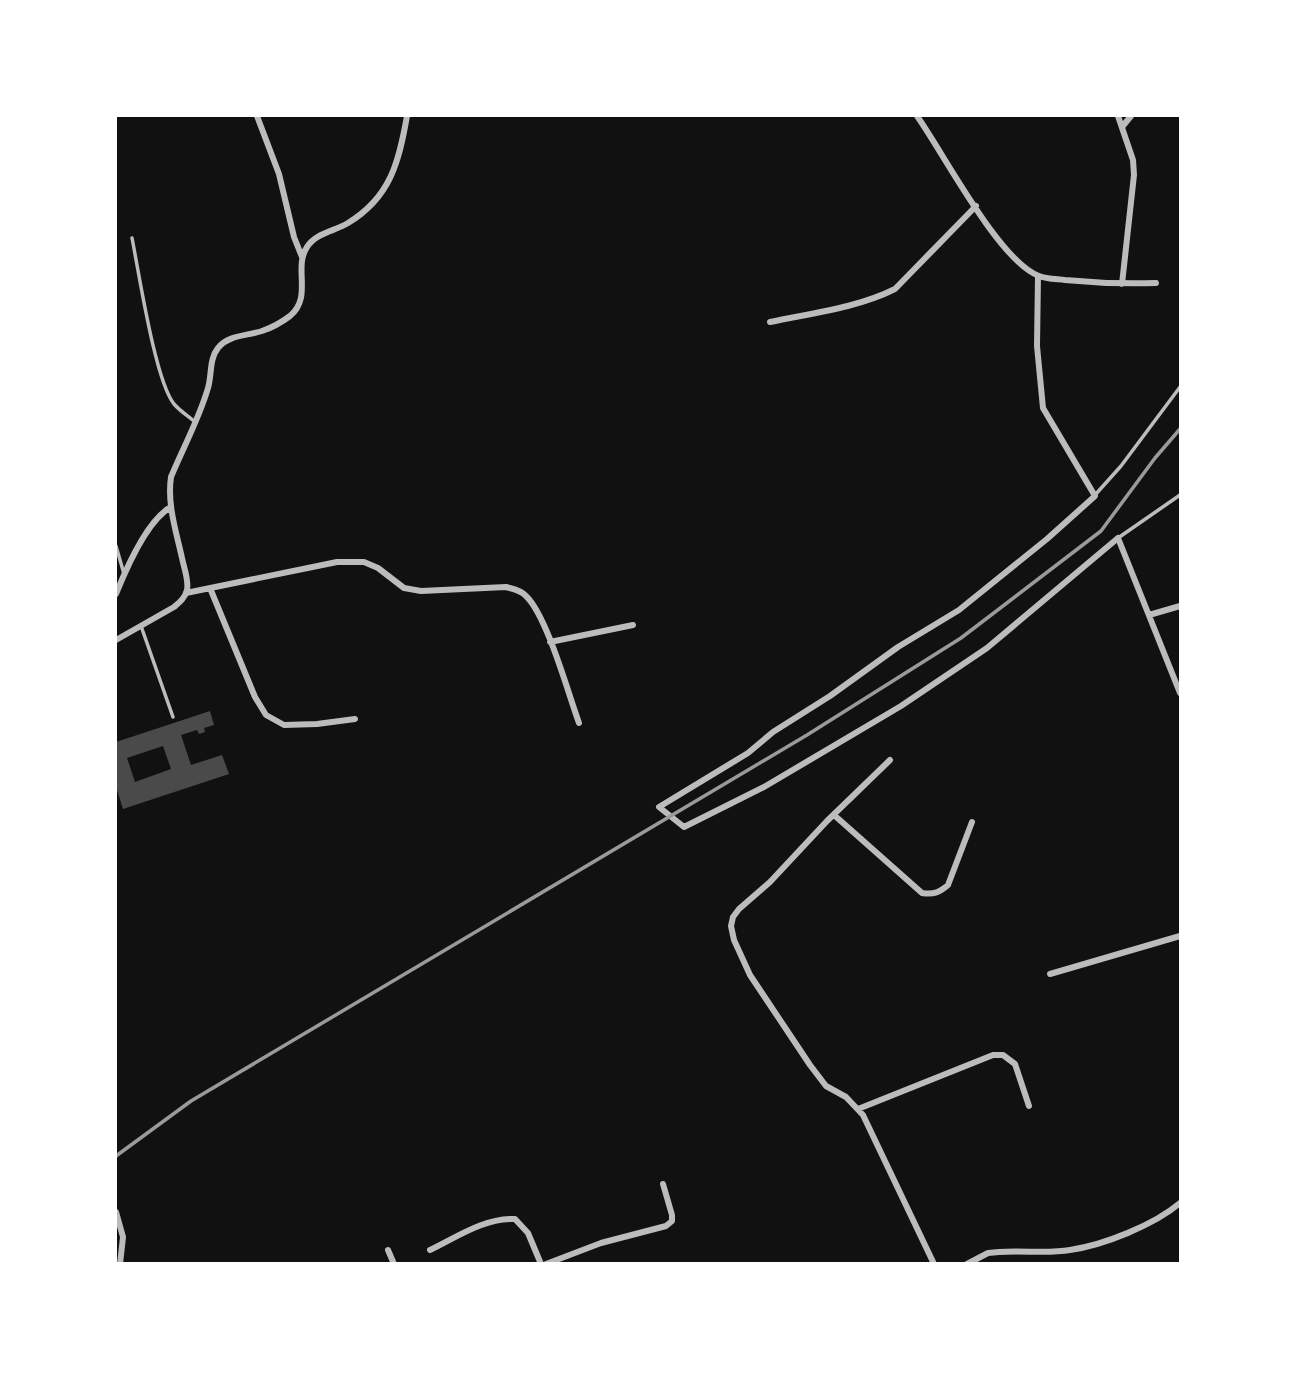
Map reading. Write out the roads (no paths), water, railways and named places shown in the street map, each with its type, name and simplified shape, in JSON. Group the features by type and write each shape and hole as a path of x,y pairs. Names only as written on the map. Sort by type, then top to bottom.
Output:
{"street":[{"path":"116,640 174,607 186,593 186,575 171,507 171,477 208,388 215,350 229,339 272,327 296,310 302,296 302,259 279,173 257,116"},
{"path":"302,259 310,243 348,224 379,197 397,167 407,116"},
{"path":"917,116 975,206 1018,264 1038,276 1100,284 1156,283"},
{"path":"1118,116 1133,160 1134,175 1122,284"},
{"path":"1122,127 1131,116"},
{"path":"770,322 856,303 895,289 975,206"},
{"path":"1038,276 1037,346 1044,408 1094,496 1047,540 959,610 898,647 774,732 748,753 659,807 684,828 807,762 901,706 987,648 1118,538 1181,693"},
{"path":"116,594 124,574 153,524 163,511 171,507"},
{"path":"186,593 337,562 364,562 378,568 404,588 421,591 506,587 516,589 526,596 542,622 579,723"},
{"path":"210,588 255,697 266,715 284,725 355,719"},
{"path":"1149,615 1181,606"},
{"path":"550,642 633,625"},
{"path":"890,761 834,814 770,882 739,909 731,926 734,940 750,975 802,1054 826,1086 846,1097 869,1125 934,1264"},
{"path":"834,814 922,893 930,895 940,892 948,885 972,822"},
{"path":"1050,974 1181,936"},
{"path":"858,1110 993,1055 1003,1055 1015,1065 1029,1106"},
{"path":"430,1250 501,1218 514,1219 528,1233 543,1264 601,1243 666,1226 672,1221 672,1215 663,1184"},
{"path":"967,1264 975,1258 999,1252 1068,1250 1092,1245 1145,1224 1181,1203"},
{"path":"116,1212 123,1237 120,1264"},
{"path":"387,1250 394,1264"}],"lane":[{"path":"132,238 167,391 173,402 195,422"},
{"path":"1094,496 1121,466 1181,387"},
{"path":"1118,538 1181,495"},
{"path":"116,545 124,574"},
{"path":"141,626 173,717"}],"railway":[{"path":"116,1156 191,1101 807,735 961,638 1101,531 1180,429"}]}
